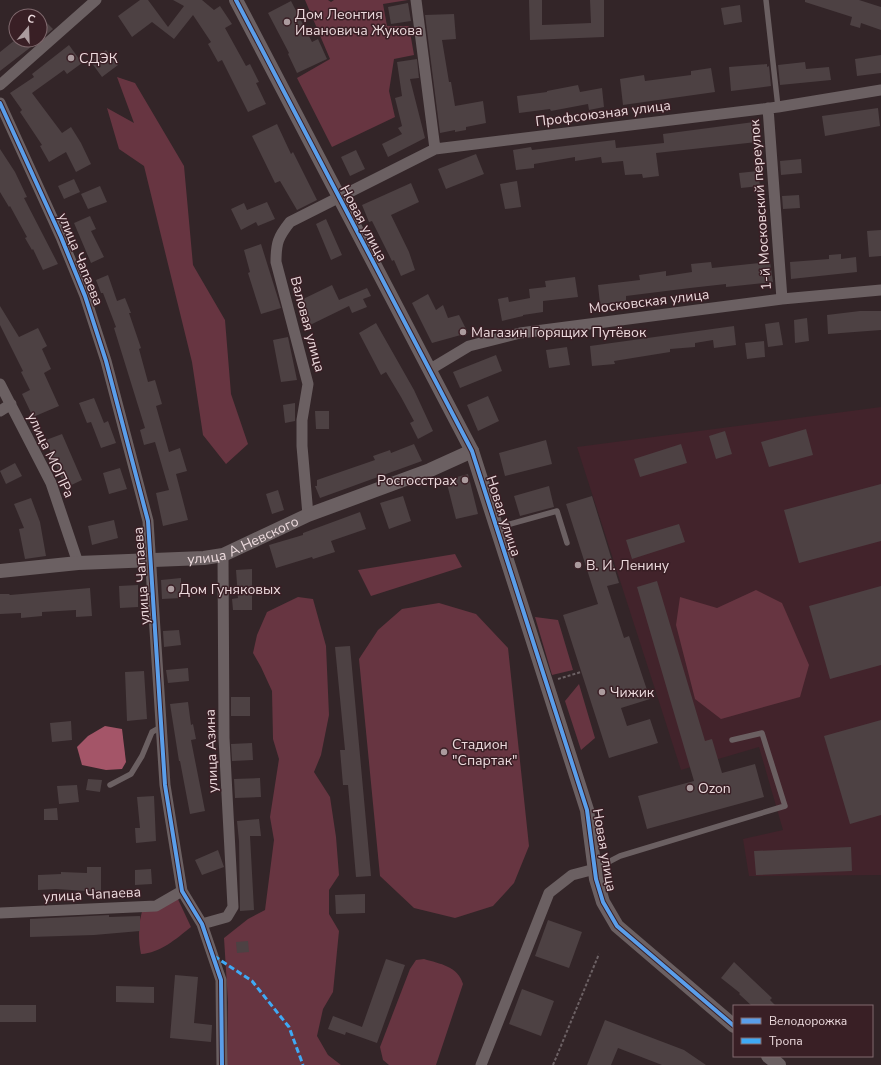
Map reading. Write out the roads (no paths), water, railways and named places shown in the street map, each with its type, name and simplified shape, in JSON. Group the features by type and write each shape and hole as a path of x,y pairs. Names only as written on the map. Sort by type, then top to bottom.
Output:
{"street":[{"path":"0,85 96,0"},
{"name":"Новая улица","path":"236,0 472,451 587,810 595,869 603,902 618,926 733,1025"},
{"path":"416,0 436,149"},
{"name":"Профсоюзная улица","path":"338,197 436,149 773,107 881,90"},
{"name":"улица Чапаева","path":"0,103 61,237 88,303 106,361 148,521 152,561 165,785 182,891 202,924 220,980 222,1065"},
{"name":"1-й Московский переулок","path":"773,107 782,299"},
{"name":"Валовая улица","path":"308,515 302,446 302,420 308,384 276,262 276,245 281,233 290,222 338,197"},
{"name":"Московская улица","path":"429,370 469,346 520,333 782,299 881,290"},
{"name":"улица МОПРа","path":"0,384 51,484 78,563"},
{"path":"0,411 11,404"},
{"name":"улица А.Невского","path":"0,571 78,563 152,561 204,558 223,555 308,515 430,470 472,451"},
{"name":"улица Азина","path":"202,924 227,917 233,907 224,738 223,555"},
{"name":"Новая улица","path":"481,1065 549,893 572,875 595,869"},
{"name":"улица Чапаева","path":"0,913 156,906 182,891"},
{"path":"769,1057 779,1065"}],"lane":[{"path":"766,0 773,107"},
{"path":"496,528 557,512 567,543"},
{"path":"110,785 131,774 142,756 152,732 162,727"},
{"path":"595,869 620,856 786,806 762,733 732,740"}],"place":[{"name":"Дом Леонтия Ивановича Жукова","path":"287,22"},
{"name":"СДЭК","path":"71,58"},
{"name":"Магазин Горящих Путёвок","path":"463,332"},
{"name":"Росгосстрах","path":"465,480"},
{"name":"В. И. Ленину","path":"578,565"},
{"name":"Дом Гуняковых","path":"171,589"},
{"name":"Чижик","path":"602,692"},
{"name":"Стадион \"Спартак\"","path":"444,752"},
{"name":"Ozon","path":"690,788"}]}
